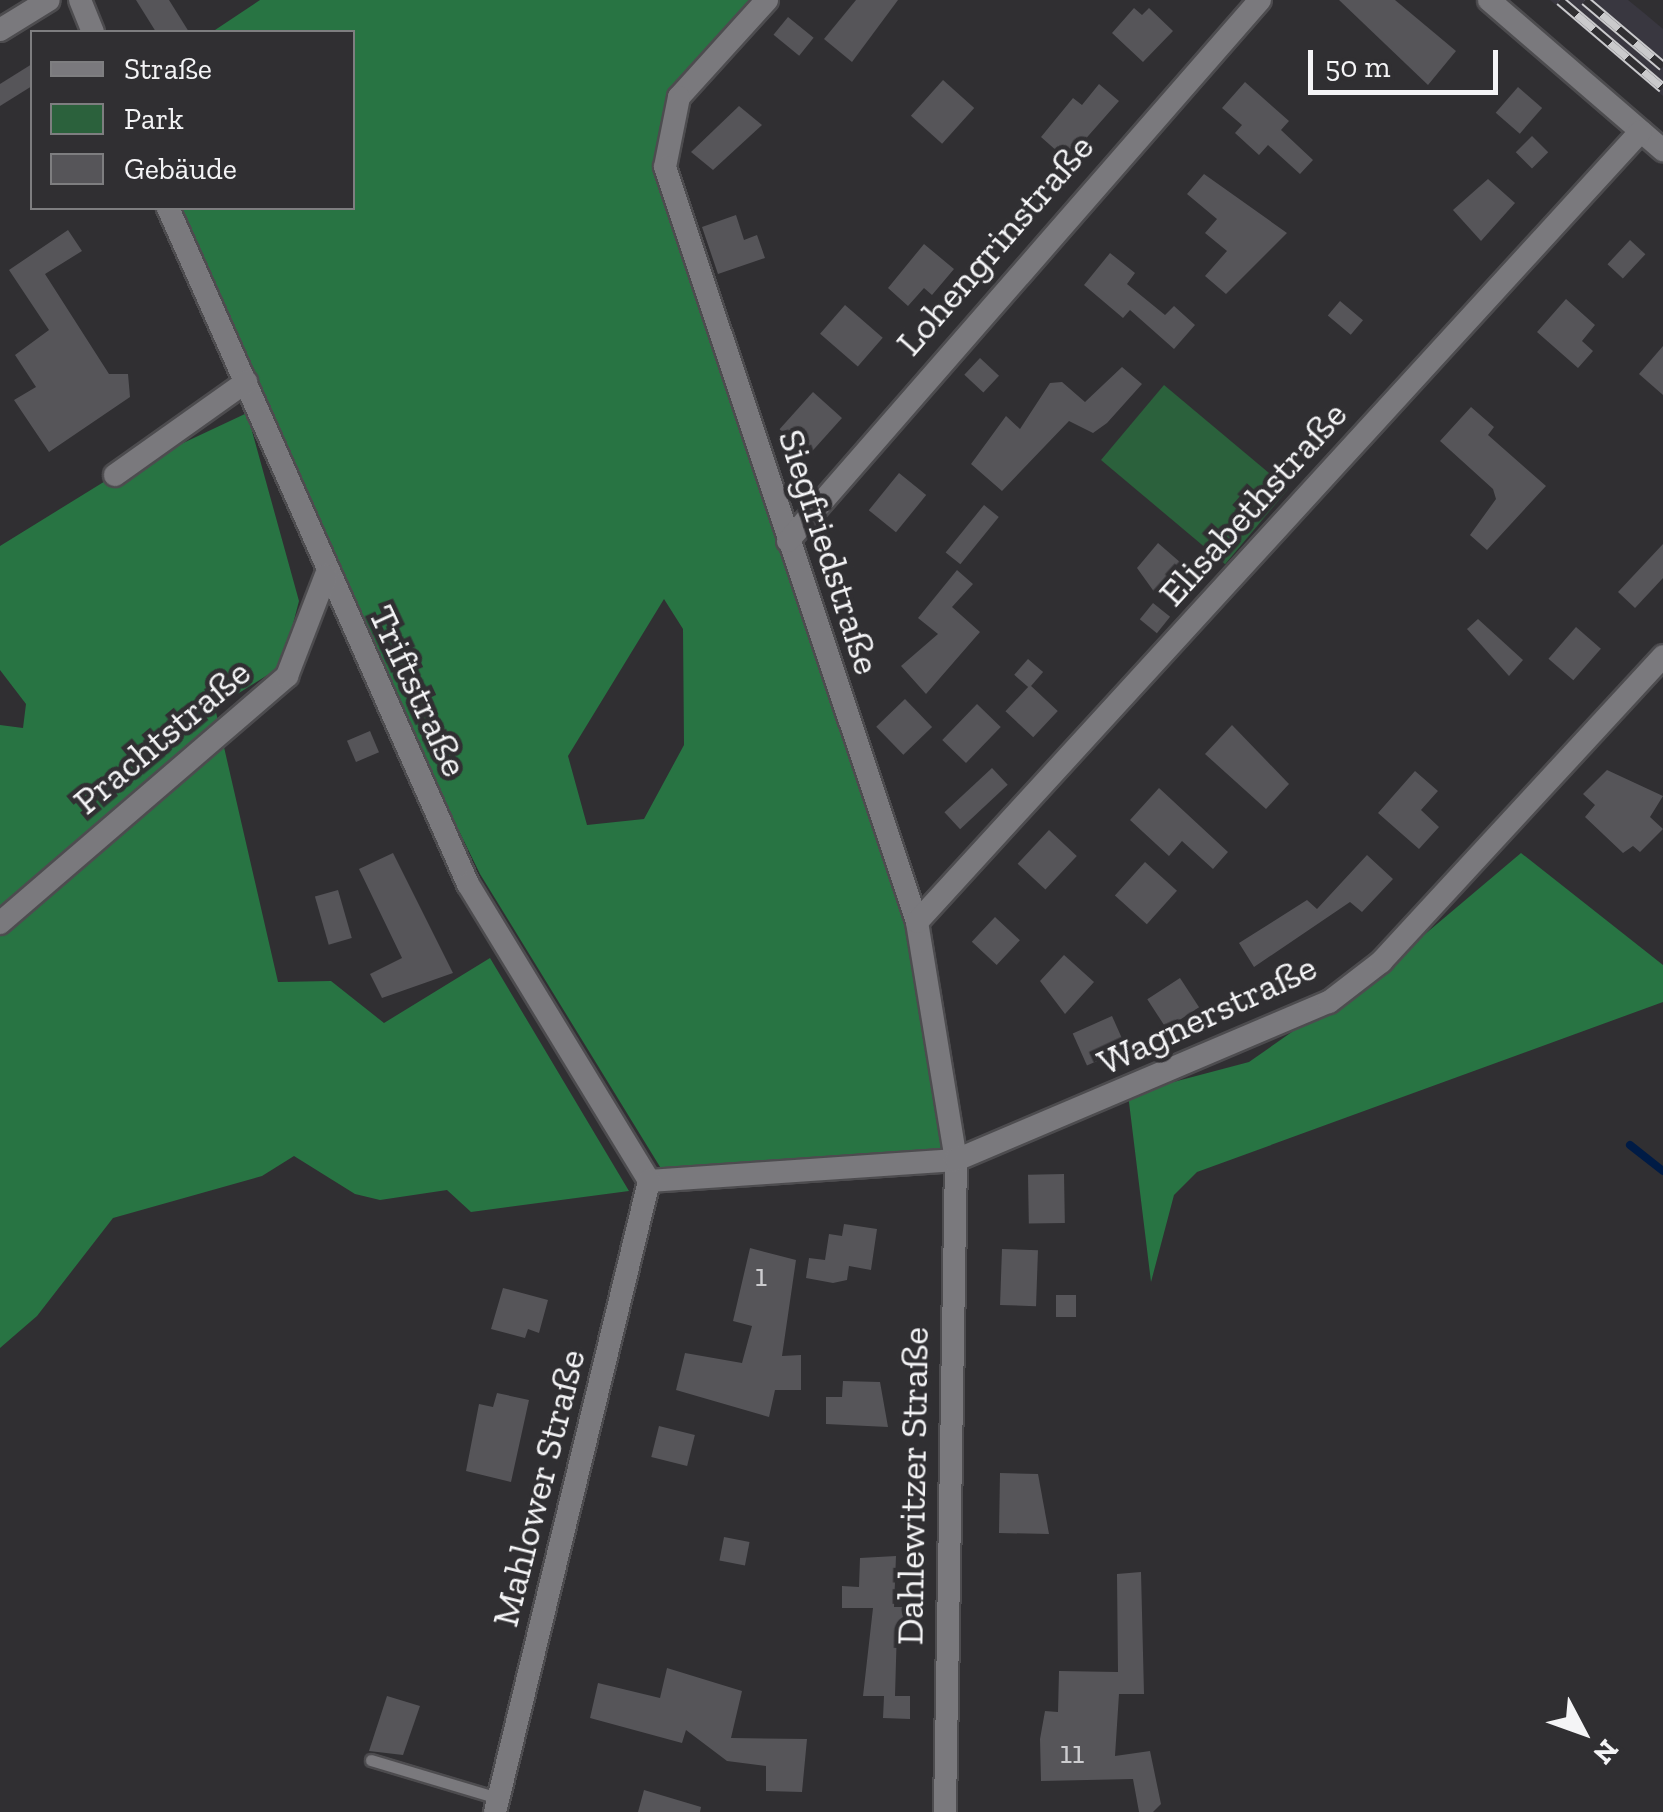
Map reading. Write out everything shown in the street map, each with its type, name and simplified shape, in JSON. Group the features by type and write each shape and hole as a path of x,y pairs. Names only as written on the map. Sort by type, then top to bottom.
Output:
{"street":[{"path":"0,30 48,0"},
{"path":"80,0 92,30"},
{"name":"Siegfriedstraße","path":"767,0 679,97 665,168 917,922 956,1160"},
{"name":"Lohengrinstraße","path":"788,542 1260,0"},
{"path":"1489,0 1663,150"},
{"name":"Elisabethstraße","path":"917,922 1641,131"},
{"name":"Triftstraße","path":"169,210 326,575 468,884 648,1181"},
{"path":"115,475 246,382"},
{"name":"Prachtstraße","path":"0,923 287,676 326,575"},
{"name":"Wagnerstraße","path":"648,1181 956,1160 1328,1002 1381,962 1663,656"},
{"name":"Dahlewitzer Straße","path":"945,1812 956,1160"},
{"name":"Mahlower Straße","path":"496,1805 648,1181"}],"lane":[{"path":"371,1760 496,1805"}],"shaded area":[{"path":"1550,0 1628,0 1663,29 1663,96"}],"green space":[{"path":"260,0 767,0 679,97 665,167 917,922 956,1160 673,1188 480,874 335,576 183,210 355,210 355,30 215,30","holes":["664,599 683,629 684,745 644,819 587,825 568,756"]},
{"path":"1164,385 1288,489 1225,564 1101,460"},
{"path":"247,413 299,601 282,666 215,708 278,982 331,981 384,1023 490,958 629,1191 471,1212 447,1190 380,1200 355,1194 294,1156 262,1176 113,1218 37,1316 0,1348 0,725 23,728 26,704 0,670 0,546 115,475"},
{"path":"1521,853 1663,965 1663,1002 1197,1172 1174,1195 1151,1282 1128,1094 1249,1062 1392,962"}],"building":[{"path":"136,0 169,0 188,30 155,30"},
{"path":"856,0 898,0 852,62 824,39"},
{"path":"1339,0 1395,0 1456,51 1428,85"},
{"path":"1134,8 1142,15 1149,8 1173,31 1143,62 1112,33"},
{"path":"788,17 814,38 799,56 774,35"},
{"path":"30,65 30,87 0,106 0,84"},
{"path":"943,80 974,108 942,144 911,116"},
{"path":"1245,82 1289,121 1281,130 1313,160 1300,174 1268,145 1259,155 1235,133 1242,125 1222,108"},
{"path":"1099,84 1119,101 1067,160 1041,137 1073,98 1082,105"},
{"path":"1518,87 1542,108 1520,134 1496,113"},
{"path":"739,106 762,125 713,170 691,152"},
{"path":"1532,136 1548,152 1532,169 1516,152"},
{"path":"1204,174 1287,233 1226,294 1205,276 1227,251 1205,233 1217,219 1187,194"},
{"path":"1488,179 1515,203 1481,241 1453,210"},
{"path":"736,215 744,240 757,235 765,258 718,274 702,227"},
{"path":"68,230 82,251 45,274 109,374 128,374 130,397 49,452 14,400 36,387 15,355 49,330 9,270"},
{"path":"1630,240 1645,254 1623,278 1607,264"},
{"path":"924,244 954,269 932,295 924,288 908,306 888,288"},
{"path":"1110,253 1135,273 1127,284 1165,315 1174,306 1195,325 1174,349 1130,310 1123,318 1084,285"},
{"path":"1566,299 1595,325 1582,341 1593,351 1578,368 1537,332"},
{"path":"1340,301 1363,320 1351,335 1328,316"},
{"path":"845,305 883,338 858,366 820,334"},
{"path":"1663,346 1663,395 1639,374"},
{"path":"980,358 999,376 983,393 964,375"},
{"path":"1122,367 1142,384 1093,433 1069,421 1002,491 971,464 1006,416 1020,429 1050,383 1062,382 1085,402"},
{"path":"813,392 842,418 809,455 780,429"},
{"path":"1471,407 1494,427 1488,435 1546,486 1487,550 1470,535 1496,499 1493,489 1440,441"},
{"path":"899,473 926,495 896,532 869,510"},
{"path":"984,505 999,517 960,564 946,552"},
{"path":"1158,543 1181,563 1155,593 1137,568"},
{"path":"1663,544 1663,578 1635,608 1618,592"},
{"path":"957,570 973,584 952,607 980,632 926,694 901,666 938,634 918,618"},
{"path":"1153,603 1170,617 1157,633 1140,619"},
{"path":"1478,619 1523,660 1509,676 1467,629"},
{"path":"1576,627 1601,649 1573,680 1548,659"},
{"path":"1028,659 1043,672 1029,688 1014,675"},
{"path":"1030,685 1058,711 1033,737 1005,711"},
{"path":"905,699 932,727 903,755 876,727"},
{"path":"977,704 1001,727 966,763 942,740"},
{"path":"1232,725 1289,784 1266,809 1205,754"},
{"path":"370,731 379,752 356,762 347,741"},
{"path":"992,768 1008,785 960,829 944,812"},
{"path":"1607,770 1663,796 1650,817 1663,829 1640,852 1633,846 1623,853 1585,817 1595,805 1583,794"},
{"path":"1415,771 1438,791 1421,810 1439,827 1419,849 1378,813"},
{"path":"1159,788 1228,852 1213,869 1182,841 1169,856 1130,820"},
{"path":"1049,830 1077,856 1045,890 1018,864"},
{"path":"393,853 453,973 382,998 370,974 402,958 359,869"},
{"path":"1367,855 1393,879 1362,912 1350,902 1254,967 1239,943 1307,900 1317,909"},
{"path":"1145,862 1177,891 1147,924 1115,895"},
{"path":"338,890 352,938 329,945 315,897"},
{"path":"995,917 1020,940 997,965 972,942"},
{"path":"1064,955 1094,982 1065,1014 1040,981"},
{"path":"1180,978 1199,1007 1166,1029 1147,999"},
{"path":"1112,1016 1126,1048 1087,1065 1073,1033"},
{"path":"1064,1174 1065,1223 1029,1224 1028,1175"},
{"path":"844,1224 877,1229 871,1270 849,1266 847,1280 833,1283 806,1278 809,1258 825,1260 829,1234 842,1236"},
{"path":"750,1248 796,1260 782,1356 801,1355 801,1390 775,1390 769,1417 676,1390 685,1353 742,1363 752,1326 733,1321"},
{"path":"1002,1249 1038,1250 1036,1306 1000,1305"},
{"path":"503,1288 548,1300 539,1333 528,1329 525,1338 491,1329"},
{"path":"1056,1295 1076,1295 1076,1317 1056,1317"},
{"path":"843,1381 880,1382 888,1427 826,1424 826,1397 842,1397"},
{"path":"497,1393 529,1400 511,1482 466,1471 479,1404 493,1407"},
{"path":"659,1426 695,1435 687,1466 651,1457"},
{"path":"1000,1473 1038,1474 1049,1534 999,1533"},
{"path":"724,1537 750,1542 745,1566 719,1561"},
{"path":"896,1556 894,1607 906,1607 906,1627 897,1627 895,1696 910,1696 910,1719 883,1718 884,1696 863,1696 873,1608 842,1608 842,1586 859,1587 860,1558"},
{"path":"1141,1572 1144,1694 1119,1694 1115,1756 1150,1751 1161,1804 1153,1812 1139,1812 1133,1779 1041,1781 1040,1739 1045,1711 1058,1712 1059,1671 1118,1672 1117,1574"},
{"path":"667,1668 742,1691 731,1738 807,1739 802,1792 766,1791 766,1766 727,1761 686,1730 682,1743 590,1718 598,1683 660,1698"},
{"path":"387,1696 420,1706 403,1755 369,1751"},
{"path":"644,1790 701,1807 700,1812 638,1812"}],"waterway":[{"path":"1630,1145 1663,1171"}],"railway":[{"path":"1560,0 1663,88"},
{"path":"1585,0 1663,66"}]}
